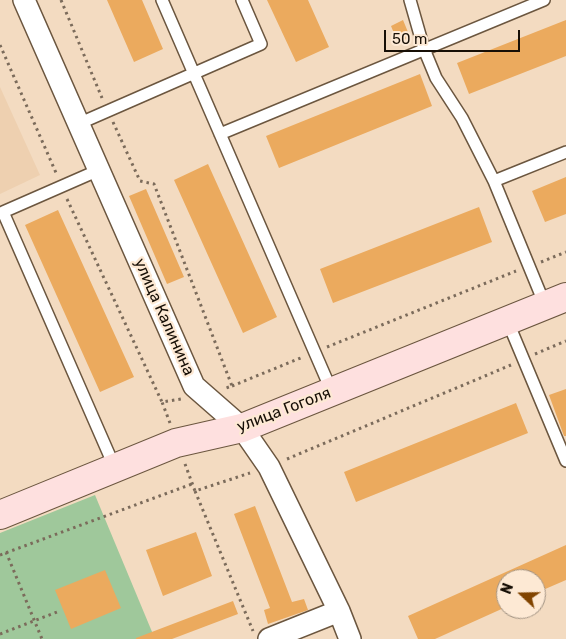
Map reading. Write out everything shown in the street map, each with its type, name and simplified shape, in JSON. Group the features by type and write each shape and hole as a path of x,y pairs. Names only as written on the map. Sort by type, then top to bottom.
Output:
{"main road":[{"name":"улица Гоголя","path":"0,515 176,442 242,428 555,301"}],"street":[{"name":"улица Калинина","path":"24,0 194,386 242,428 269,467 339,611 350,639"},
{"path":"269,639 339,611"}],"lane":[{"path":"162,0 332,392"},
{"path":"78,124 261,44 242,0"},
{"path":"410,0 424,49 436,78 462,118 494,181 529,266 555,301"},
{"path":"220,134 544,0"},
{"path":"494,181 566,152"},
{"path":"99,170 3,212 114,468"},
{"path":"507,320 566,461"}],"path":[{"path":"0,45 62,187 162,402"},
{"path":"232,386 315,351 566,252"},
{"path":"269,467 566,341"},
{"path":"0,554 192,484"},
{"path":"195,491 256,639"},
{"path":"6,552 42,639"},
{"path":"0,634 57,612"}],"shaded area":[{"path":"0,87 40,175 0,194"}],"green space":[{"path":"95,495 155,639 0,639 0,533"}],"building":[{"path":"107,0 142,0 163,49 134,62"},
{"path":"267,0 308,0 329,47 296,62"},
{"path":"403,20 410,37 398,43 391,26"},
{"path":"566,20 566,56 469,94 457,63"},
{"path":"420,74 432,106 279,168 266,136"},
{"path":"208,164 277,317 243,333 174,180"},
{"path":"566,177 566,214 545,222 532,191"},
{"path":"146,189 184,277 167,284 129,196"},
{"path":"479,207 492,242 333,303 320,269"},
{"path":"58,210 134,377 100,392 25,225"},
{"path":"566,389 566,436 564,436 549,395"},
{"path":"516,403 528,433 356,502 344,472"},
{"path":"255,506 292,602 304,599 308,610 268,624 264,610 270,608 234,514"},
{"path":"196,532 212,576 163,596 146,550"},
{"path":"566,545 566,580 546,589 546,569 513,569"},
{"path":"105,570 121,608 71,629 55,590"},
{"path":"496,576 496,612 435,639 418,639 408,616"},
{"path":"233,601 238,614 172,639 136,639 136,638"}]}
